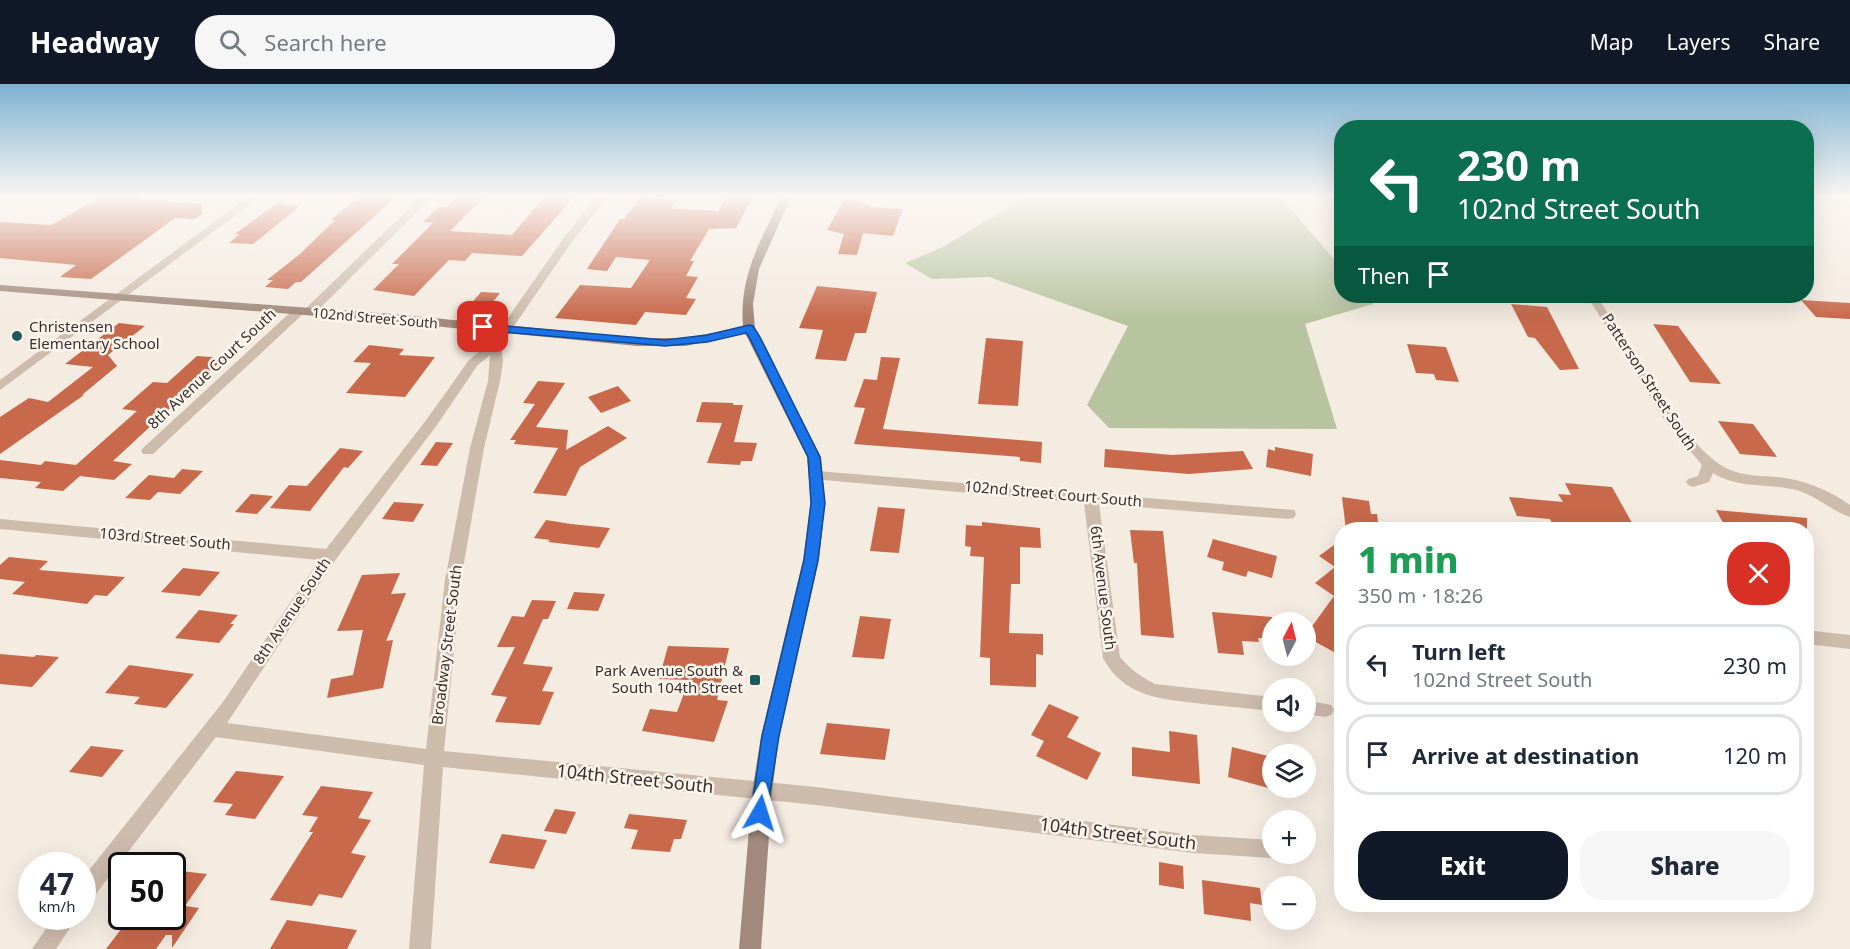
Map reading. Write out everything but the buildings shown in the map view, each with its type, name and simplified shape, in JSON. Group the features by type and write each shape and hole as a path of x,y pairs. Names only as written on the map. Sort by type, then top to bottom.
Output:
{"main road":[{"path":"750,949 762,793 784,671 811,560 818,503 814,457 803,431 749,329 747,304 749,280 768,237"},
{"name":"102nd Street South","path":"0,288 665,343 707,339 749,329"}],"street":[{"path":"0,386 200,237"},
{"name":"8th Avenue Court South","path":"148,451 304,312 383,237"},
{"name":"8th Avenue South","path":"96,877 213,729 330,555 432,422 473,363 495,345 534,287 572,237"},
{"name":"Patterson Street South","path":"1597,303 1688,445 1709,466"},
{"name":"Broadway Street South","path":"420,949 434,758 453,580 477,448 494,381 497,362 495,345"},
{"path":"1693,482 1704,478 1709,466 1734,477 1786,484 1826,496 1850,512"},
{"name":"102nd Street Court South","path":"817,476 1289,514"},
{"name":"6th Avenue South","path":"1091,497 1112,658 1124,676 1153,691 1262,703"},
{"name":"103rd Street South","path":"0,524 330,555"},
{"path":"1814,638 1850,642"},
{"path":"1316,709 1325,710"},
{"name":"104th Street South","path":"213,729 434,758 762,793 816,796 1193,844 1262,848"},
{"path":"43,949 57,930"}],"green space":[{"path":"959,237 1315,237 1334,259 1334,303 1373,304 1305,324 1337,429 1109,428 1087,405 1128,326 989,277 932,279 905,263 941,248"}],"place":[{"name":"Christensen Elementary School","path":"17,336"},
{"name":"Park Avenue South & South 104th Street","path":"755,680"}],"route":[{"path":"483,327 665,343 707,339 749,329 754,337 814,457 818,503 811,560 770,736 760,813"}]}
